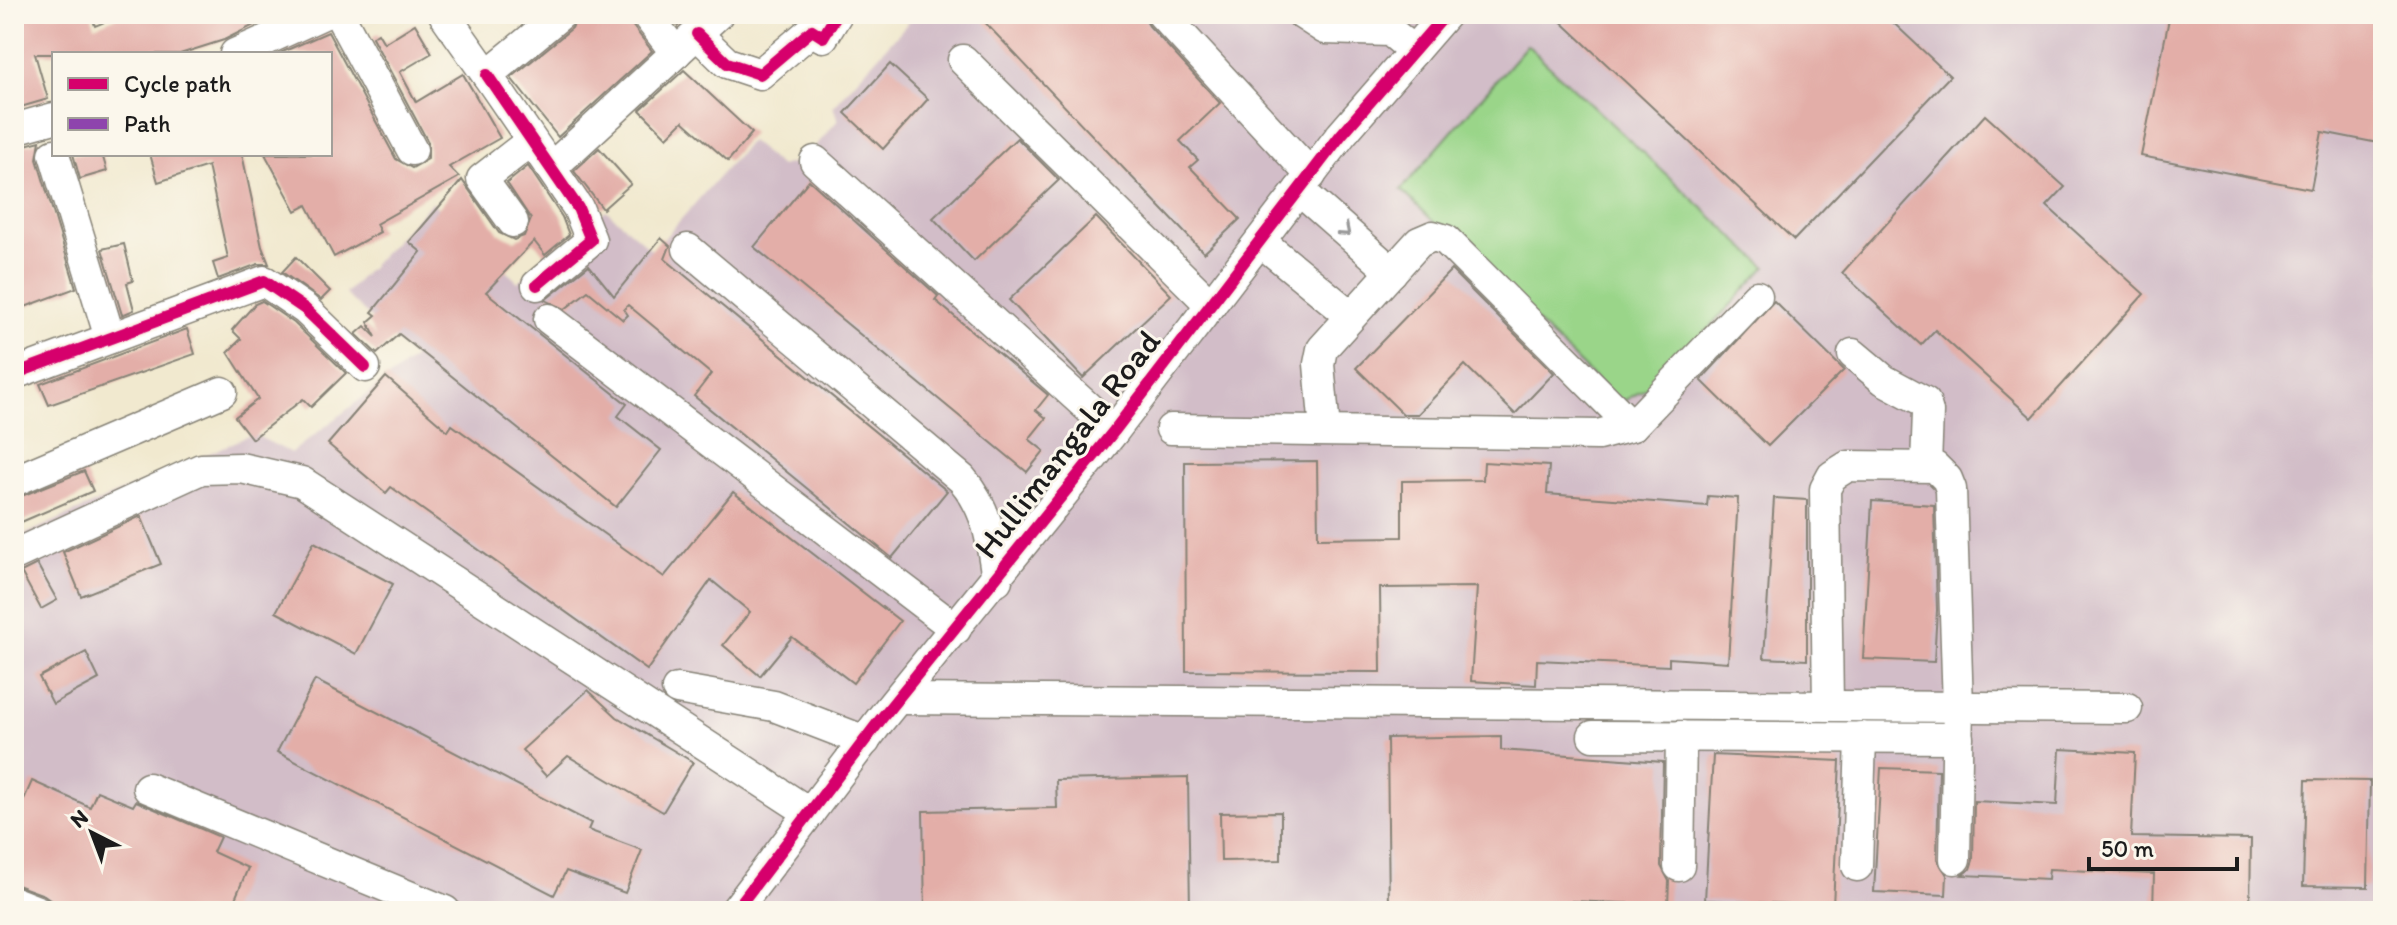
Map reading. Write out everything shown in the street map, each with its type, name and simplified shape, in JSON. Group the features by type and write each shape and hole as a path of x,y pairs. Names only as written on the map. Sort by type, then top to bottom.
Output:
{"street":[{"path":"339,14 412,150"},
{"path":"487,75 561,14"},
{"path":"646,14 697,34 727,63 760,74 812,30 823,37 837,14"},
{"path":"1162,14 1305,182 1392,272"},
{"path":"1302,14 1325,29 1399,20 1419,45"},
{"name":"Hullimangala Road","path":"735,911 865,741 1114,431 1305,182 1446,14"},
{"path":"452,17 487,75 578,208 591,240 537,285"},
{"path":"239,52 304,18"},
{"path":"551,168 697,34"},
{"path":"963,60 1211,305"},
{"path":"14,129 49,119 52,140"},
{"path":"513,222 482,179 531,141"},
{"path":"55,156 110,338"},
{"path":"815,161 1114,431"},
{"path":"1325,430 1320,356 1326,343 1427,237 1446,240 1632,426"},
{"path":"1260,241 1351,316"},
{"path":"688,249 962,479 981,505 989,526 997,580"},
{"path":"14,374 264,281 305,309 365,367"},
{"path":"1171,429 1598,435 1632,426 1757,296"},
{"path":"549,319 956,629"},
{"path":"1853,354 1884,380 1925,402 1926,465"},
{"path":"14,481 222,392"},
{"path":"1828,706 1827,482 1848,466 1926,465 1942,472 1951,489 1958,707 1955,859"},
{"path":"14,555 201,469 241,468 302,482 810,813"},
{"path":"677,689 774,706 865,741"},
{"path":"899,699 2127,708"},
{"path":"1593,736 1958,738"},
{"path":"1679,866 1681,736"},
{"path":"1857,866 1861,737"},
{"path":"148,788 445,911"},
{"path":"14,902 37,911"}],"shaded area":[{"path":"916,14 2383,14 2383,911 14,911 14,539 253,434 291,453 414,358 345,294 432,202 518,282 606,210 653,251 750,141 780,166 804,160 838,120 833,106"}],"green space":[{"path":"1527,45 1766,267 1660,381 1620,403 1401,190"}],"building":[{"path":"14,14 91,14 95,26 124,14 276,14 224,40 186,52 35,54 48,99 14,109"},
{"path":"579,14 628,14 632,25 652,51 558,137 511,78 572,28"},
{"path":"669,14 691,14 678,26"},
{"path":"977,14 1142,14 1149,26 1220,103 1180,141 1198,160 1190,167 1240,219 1204,253"},
{"path":"1553,14 1884,14 1950,76 1794,240"},
{"path":"2170,14 2383,14 2383,144 2322,132 2311,189 2141,156"},
{"path":"415,24 432,53 400,72 416,102 463,74 500,138 449,167 459,177 376,224 380,232 334,257 307,205 296,211 266,156 332,156 332,52 283,52 328,32 396,159 412,168 428,159 428,142 372,37 378,33 384,43"},
{"path":"890,64 928,99 883,149 845,113"},
{"path":"684,70 752,133 728,161 683,121 667,137 640,110"},
{"path":"1985,115 2065,187 2047,206 2144,294 2032,418 1935,330 1921,345 1842,273"},
{"path":"1017,138 1059,180 974,261 933,218"},
{"path":"40,141 37,159 76,288 14,311 14,148"},
{"path":"599,148 631,184 603,209 574,171"},
{"path":"74,156 103,156 107,171 80,179"},
{"path":"151,156 242,156 262,247 269,264 258,264 218,279 213,263 228,258 208,166 158,182"},
{"path":"528,166 562,217 569,235 545,255 534,241 486,292 627,404 618,416 661,450 616,507 399,334 377,354 356,334 365,326 376,337 368,322 376,315 372,312 421,252 409,242 462,180 499,233 514,240 524,236 531,219 507,183"},
{"path":"809,180 938,296 935,300 1048,395 1036,410 1046,418 1029,439 1044,451 1027,472 754,247"},
{"path":"1096,217 1171,295 1083,378 1009,300"},
{"path":"661,238 670,246 665,259 947,491 892,558 694,396 711,374 628,305 624,309 628,315 623,320 588,291 565,309 545,300 589,265 614,296"},
{"path":"124,244 133,281 127,283 134,310 122,315 102,249"},
{"path":"296,257 330,291 321,300 282,272"},
{"path":"1451,270 1554,373 1515,414 1465,365 1418,414 1403,414 1356,368"},
{"path":"262,301 294,323 346,373 311,407 303,399 252,439 235,417 258,399 228,352 241,339 232,330 255,304"},
{"path":"1774,301 1844,370 1768,446 1701,380"},
{"path":"187,329 195,354 49,405 40,384"},
{"path":"386,377 448,431 452,425 664,577 733,492 900,621 853,683 792,637 760,676 723,645 750,612 711,580 647,670 391,487 386,493 328,444"},
{"path":"1317,461 1318,538 1402,537 1402,481 1483,480 1484,462 1549,466 1547,494 1707,506 1708,496 1738,498 1728,662 1669,658 1669,666 1537,660 1536,685 1471,681 1477,587 1380,588 1381,672 1186,671 1185,462"},
{"path":"84,471 93,491 19,523 14,499"},
{"path":"1774,498 1807,500 1807,660 1764,658"},
{"path":"1872,501 1934,505 1937,610 1934,662 1863,659"},
{"path":"141,516 161,564 81,596 63,552"},
{"path":"314,542 393,584 356,654 276,612"},
{"path":"37,564 57,600 41,609 21,572"},
{"path":"86,652 99,679 53,704 39,677"},
{"path":"315,680 591,823 588,830 642,850 625,893 566,871 554,895 277,752"},
{"path":"588,690 617,717 693,762 663,812 568,756 546,776 522,750"},
{"path":"1501,736 1501,750 1663,762 1661,866 1669,881 1668,905 1572,901 1572,909 1503,906 1503,911 1389,911 1387,738"},
{"path":"2060,749 2135,753 2131,837 2251,839 2250,911 2153,911 2154,874 2049,869 2048,879 1962,875 1970,869 1973,860 1974,801 2057,805"},
{"path":"1713,755 1840,761 1833,906 1705,900"},
{"path":"1881,768 1939,770 1937,859 1947,875 1946,895 1874,892"},
{"path":"1188,777 1190,911 925,911 923,811 1057,808 1056,780"},
{"path":"2306,780 2370,781 2368,887 2303,886"},
{"path":"32,781 90,807 97,791 133,806 136,801 220,837 213,852 248,868 230,911 55,911 51,900 44,895 14,884 14,822"},
{"path":"1281,812 1281,860 1221,861 1220,813"}],"cycle path":[{"path":"697,34 727,63 760,74 812,30 823,37 837,14"},
{"path":"735,911 881,719 1114,431 1341,135 1446,14"},
{"path":"487,75 578,208 591,240 537,285"},
{"path":"14,374 264,281 305,309 365,367"}]}
